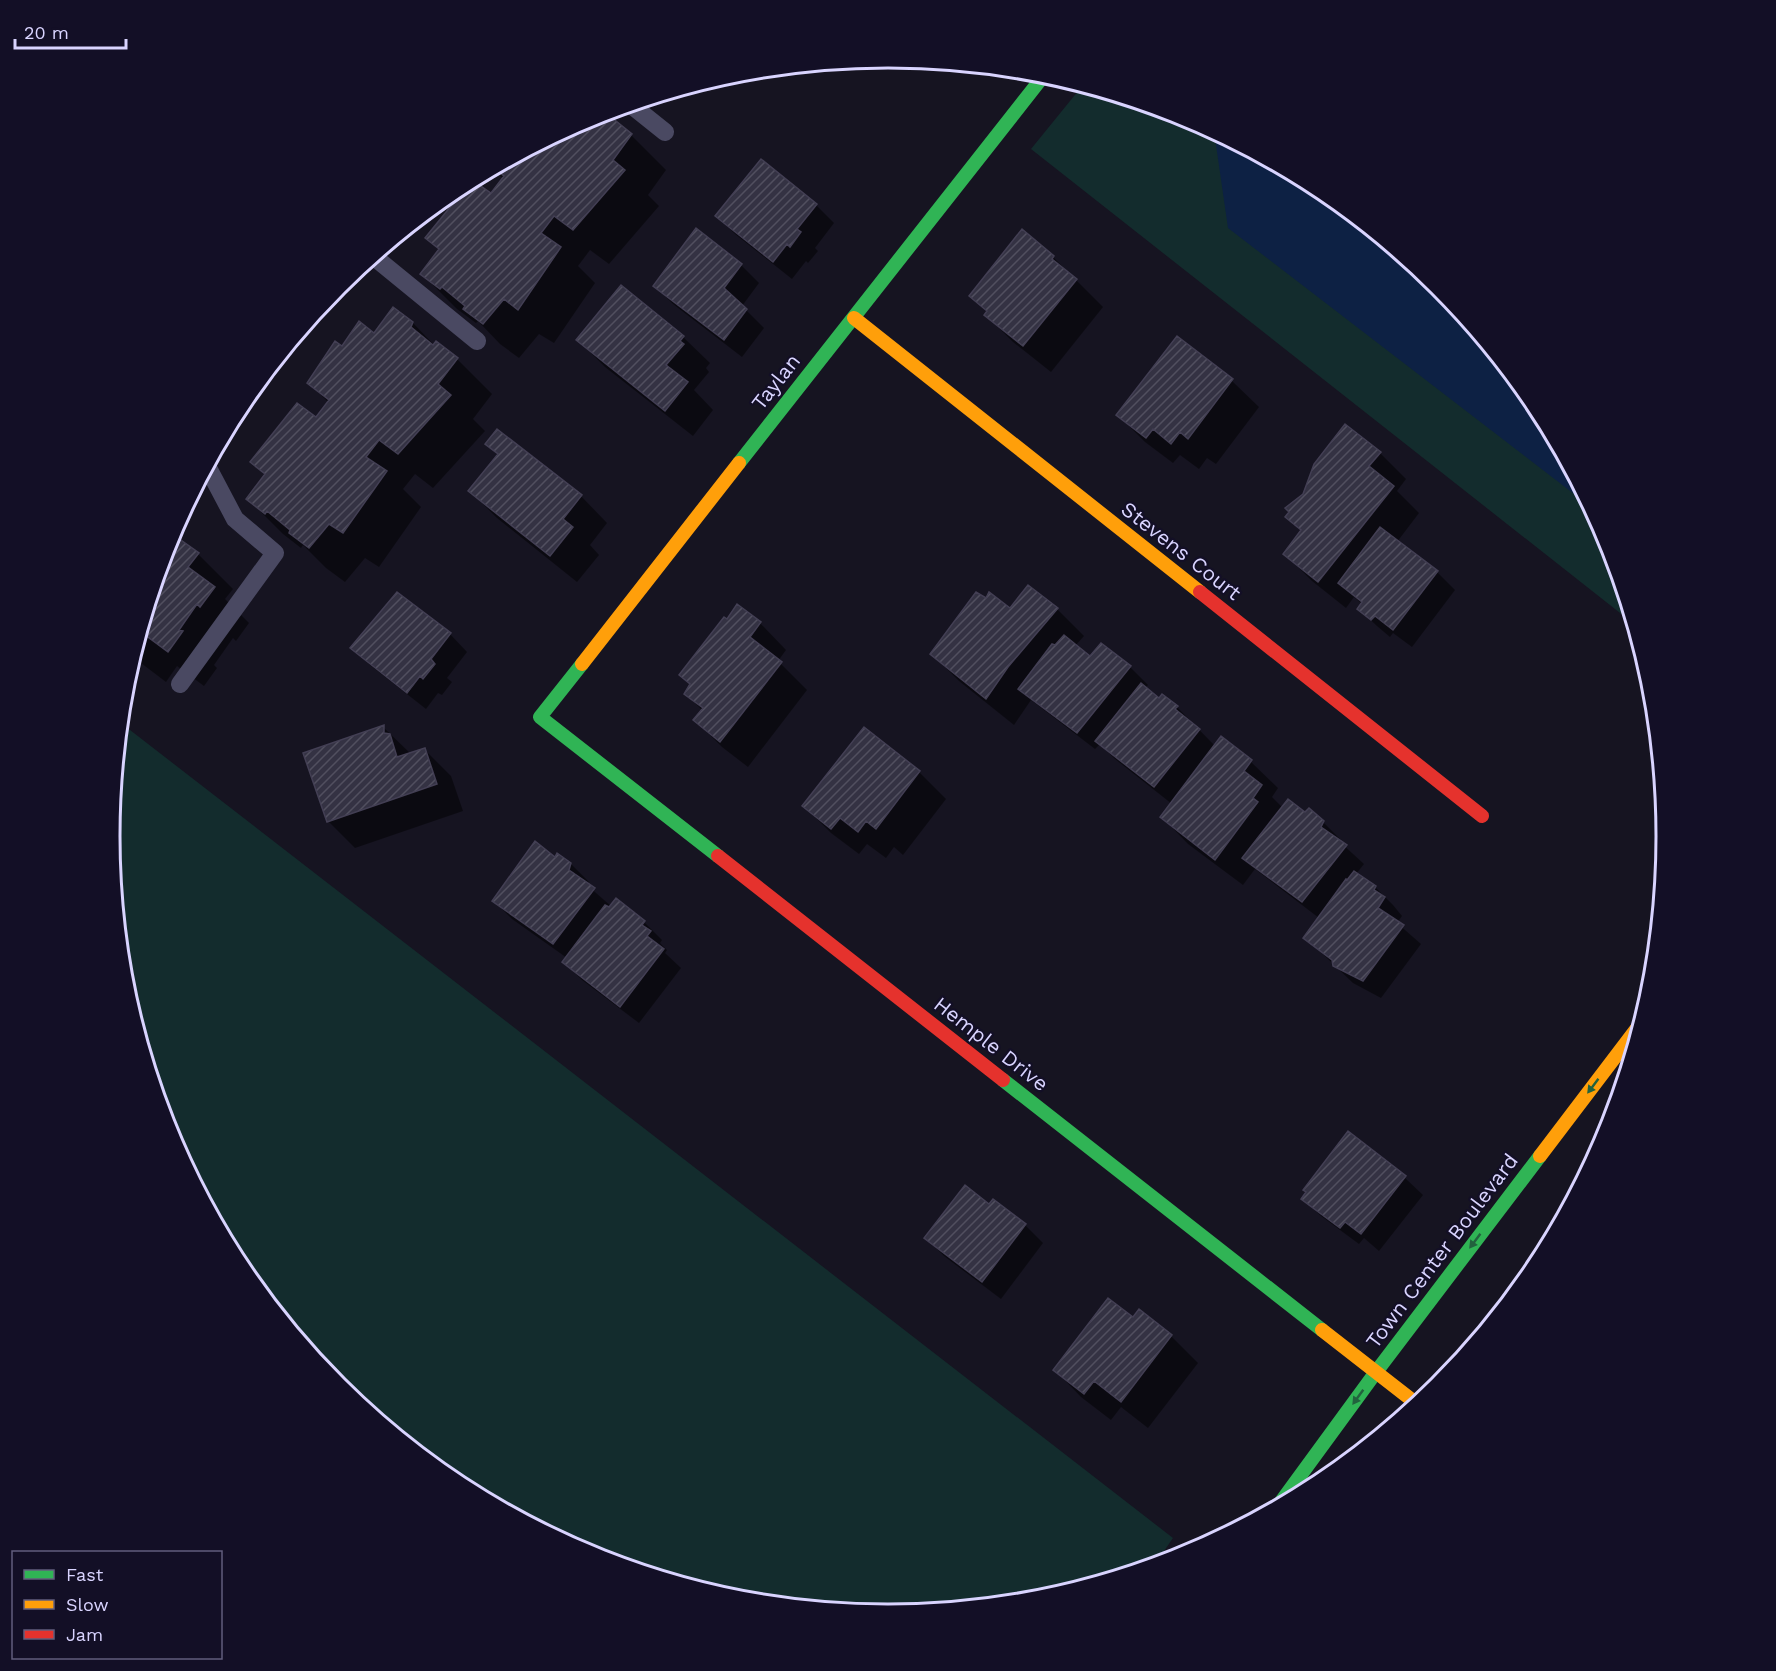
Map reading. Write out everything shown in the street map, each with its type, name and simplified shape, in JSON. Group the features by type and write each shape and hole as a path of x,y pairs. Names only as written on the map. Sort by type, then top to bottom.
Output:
{"street":[{"name":"Taylan","path":"540,717 1039,82"},
{"name":"Stevens Court","path":"854,318 1482,816"},
{"name":"Hemple Drive","path":"540,717 1410,1398"},
{"name":"Town Center Boulevard","path":"1290,1490 1376,1372 1628,1040"}],"lane":[{"path":"637,110 665,132"},
{"path":"379,261 477,341"},
{"path":"180,684 275,553 235,519 211,474"}],"green space":[{"path":"1078,92 1135,108 1228,147 1272,170 1356,226 1431,292 1497,368 1527,409 1577,496 1598,542 1623,616 1031,149"},
{"path":"128,728 1173,1538 1163,1552 1135,1563 1038,1589 988,1597 888,1604 788,1597 738,1589 689,1577 641,1563 594,1545 504,1501 420,1445 345,1379 279,1303 249,1262 223,1219 178,1129 146,1034 127,936 120,836 122,785"}],"water":[{"path":"1215,141 1272,170 1315,197 1356,226 1431,292 1497,368 1527,409 1577,496 1228,228"}],"building":[{"path":"613,119 632,134 613,160 625,170 573,230 554,216 541,233 561,247 518,310 504,299 483,324 463,309 465,306 442,287 440,289 420,274 439,249 425,238 454,202 480,185 491,193 504,176 500,173 548,147"},
{"path":"761,159 817,204 797,229 801,232 790,247 787,244 773,262 715,216"},
{"path":"696,228 742,264 724,288 747,309 724,340 653,286"},
{"path":"1022,229 1054,256 1052,259 1077,279 1023,346 984,315 987,311 969,296"},
{"path":"621,285 684,336 680,341 684,344 666,365 688,382 665,411 576,340"},
{"path":"393,307 413,322 411,327 433,345 436,341 458,358 438,384 451,395 398,454 379,440 366,457 387,471 343,533 329,524 309,548 289,533 290,530 267,511 265,514 246,499 265,474 250,462 297,403 316,417 329,400 307,383 335,341 342,346 359,321 374,333"},
{"path":"1177,336 1233,379 1188,439 1180,432 1171,444 1153,429 1146,438 1116,415"},
{"path":"1345,424 1381,452 1369,466 1394,486 1318,582 1283,554 1301,530 1285,517 1289,512 1285,508 1303,494 1314,464"},
{"path":"497,429 582,495 563,519 573,527 550,556 468,491 498,454 485,444"},
{"path":"1380,527 1438,571 1393,630 1375,616 1371,620 1357,609 1362,602 1338,583"},
{"path":"179,539 199,553 188,567 215,587 200,607 197,604 179,630 183,631 168,652 146,636"},
{"path":"1028,585 1058,608 1008,667 986,699 930,654 976,592 986,598 989,592 1010,608"},
{"path":"397,592 451,633 431,659 435,664 423,679 420,676 407,693 350,648"},
{"path":"737,604 761,622 750,637 782,662 720,742 693,720 703,708 684,694 690,684 679,675 724,617 727,619"},
{"path":"1064,635 1090,656 1101,643 1131,666 1077,733 1018,689 1052,644 1055,645"},
{"path":"1141,683 1159,698 1162,694 1178,706 1175,709 1200,729 1154,787 1095,741"},
{"path":"384,725 384,733 390,734 397,757 425,748 437,784 327,822 303,753"},
{"path":"864,727 920,771 876,829 866,821 858,832 840,818 831,829 802,806"},
{"path":"1221,736 1252,760 1244,771 1262,785 1253,798 1258,802 1215,860 1160,817"},
{"path":"1288,799 1305,812 1309,808 1324,821 1321,827 1347,845 1302,902 1242,858"},
{"path":"535,841 555,857 557,853 571,863 569,870 595,888 553,944 492,901"},
{"path":"1354,871 1376,886 1374,890 1385,897 1378,908 1404,925 1363,981 1333,966 1332,960 1303,938"},
{"path":"616,898 645,921 642,925 651,931 647,936 664,949 620,1007 562,962 605,905 609,907"},
{"path":"1348,1131 1406,1176 1361,1234 1345,1222 1340,1228 1301,1199 1306,1192 1303,1190"},
{"path":"965,1185 989,1204 993,1199 1026,1224 982,1282 924,1238"},
{"path":"1108,1298 1133,1317 1139,1309 1172,1335 1121,1402 1094,1381 1084,1394 1053,1370"}],"traffic: fast":[{"path":"739,463 1039,82"},
{"path":"582,664 540,717 718,856"},
{"path":"1003,1080 1322,1330"},
{"path":"1290,1490 1540,1156"}],"traffic: slow":[{"path":"854,318 1200,592"},
{"path":"582,664 739,463"},
{"path":"1540,1156 1628,1040"},
{"path":"1322,1330 1410,1398"}],"traffic: jam":[{"path":"1200,592 1482,816"},
{"path":"718,856 1003,1080"}]}
